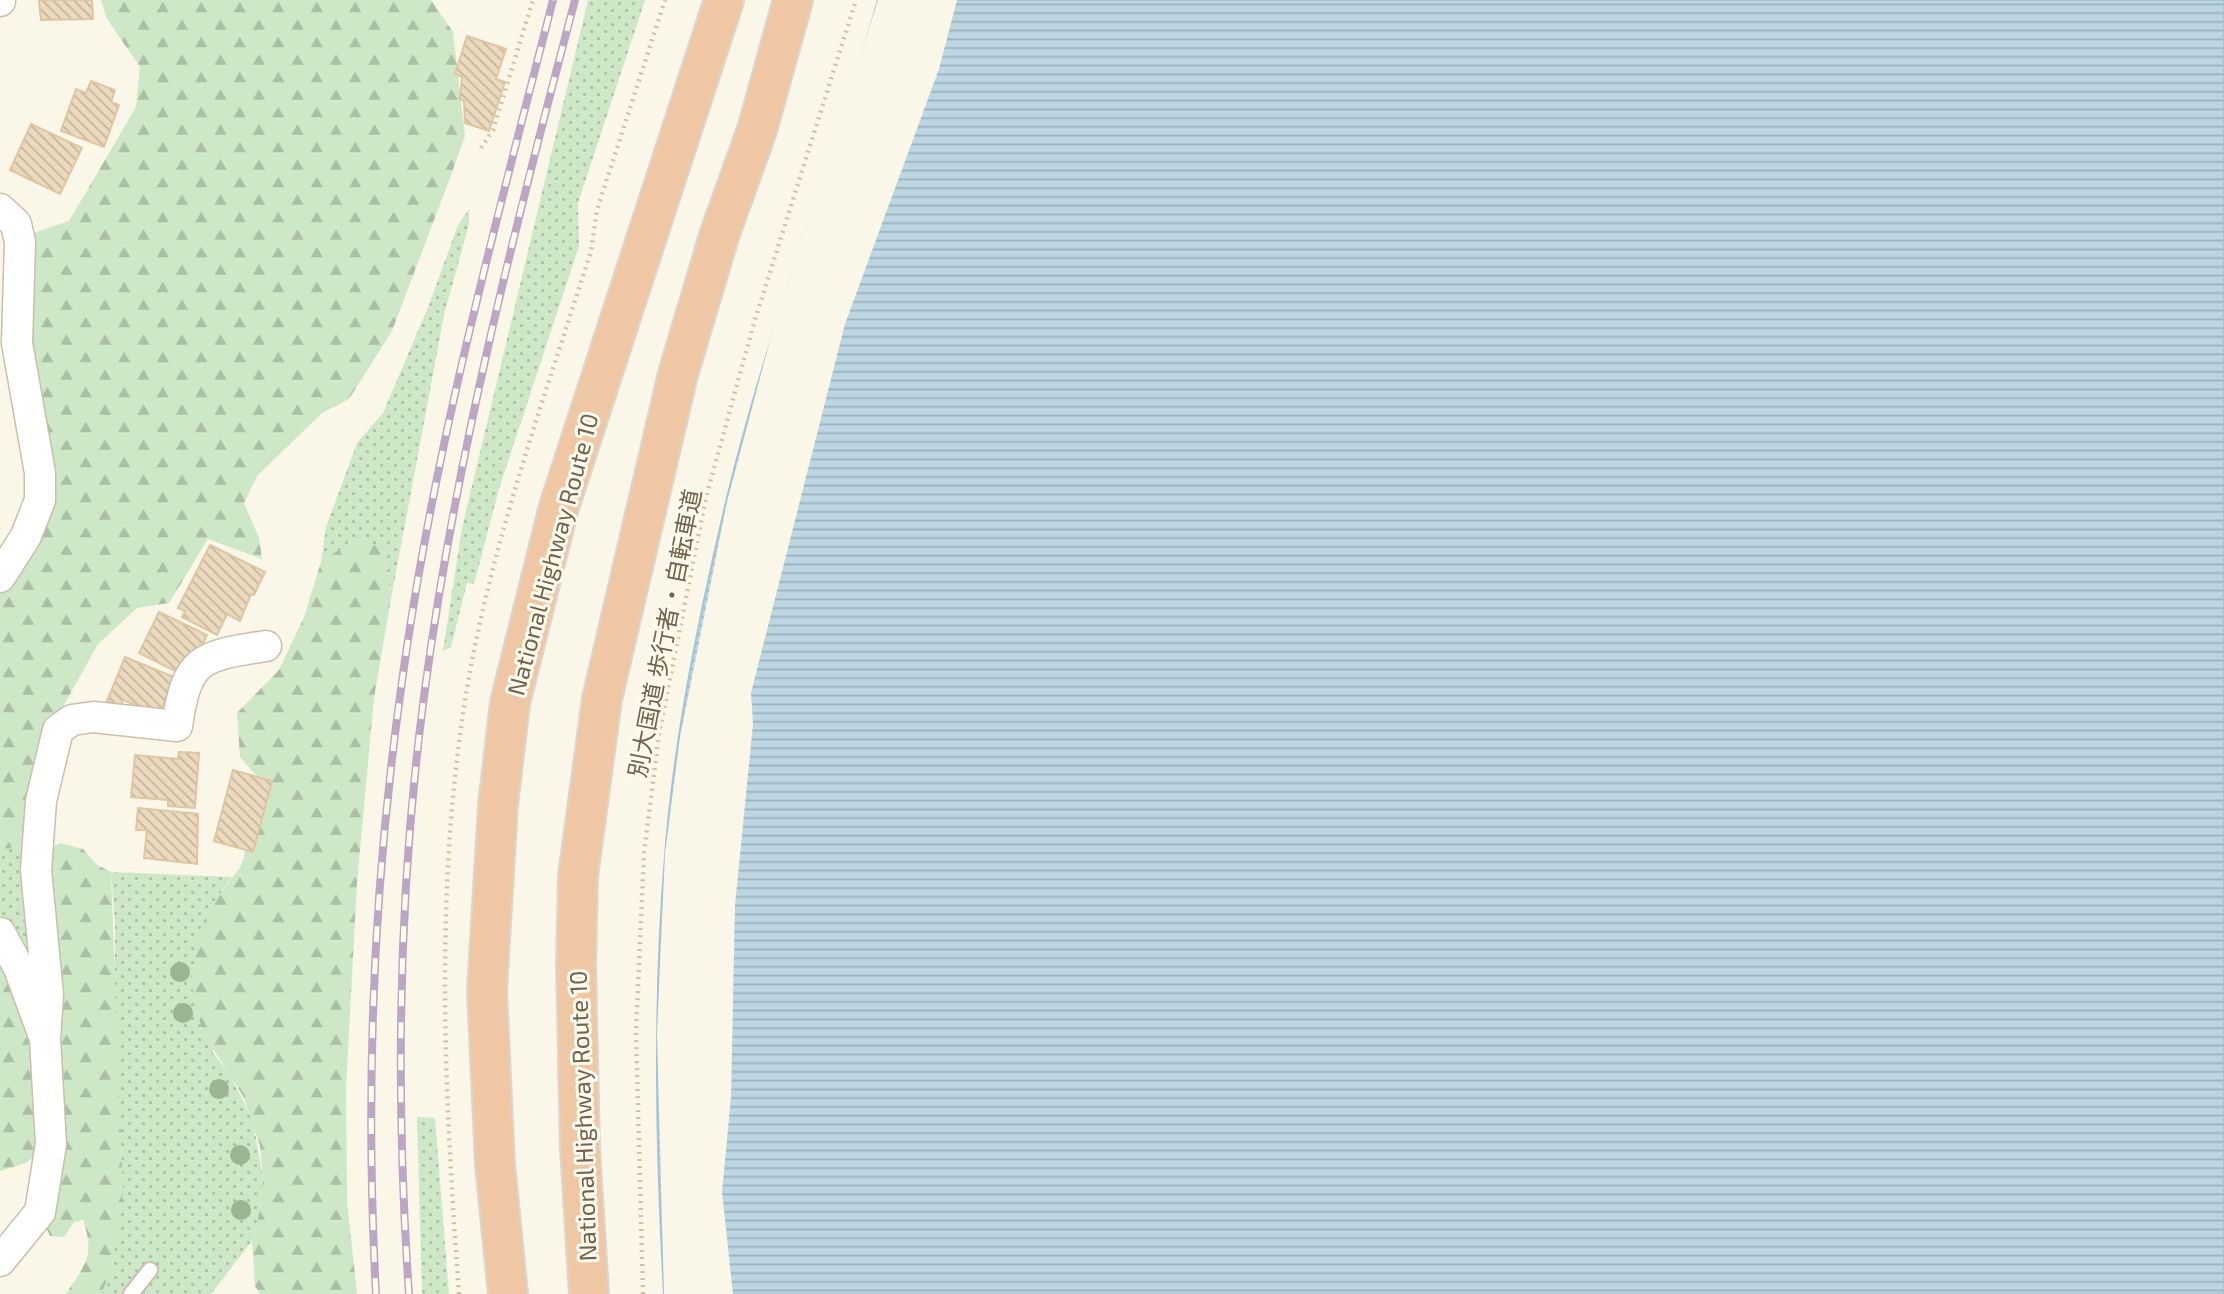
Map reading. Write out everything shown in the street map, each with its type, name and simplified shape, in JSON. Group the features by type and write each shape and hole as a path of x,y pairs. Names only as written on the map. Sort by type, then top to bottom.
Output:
{"highway":[{"name":"National Highway Route 10","path":"508,1294 495,1164 487,991 498,805 510,704 559,507 724,0"},
{"name":"National Highway Route 10","path":"589,1294 580,1149 576,964 578,876 594,751 622,606 678,374 720,233 757,130 793,0"}],"street":[{"path":"0,209 16,224 20,242 17,343 40,473 40,500 26,536 0,577"},
{"path":"0,1261 40,1212 47,1182 51,1144 45,1040 48,995 36,870 41,801 58,730 72,720 93,717 177,726 182,689 191,671 210,657 266,646"},
{"path":"0,933 19,968 45,1040"}],"lane":[{"path":"131,1294 150,1270"}],"path":[{"path":"481,148 493,130 533,0"},
{"name":"別大国道 歩行者・自転車道","path":"643,1294 636,1033 644,853 659,734 706,497 754,323 856,0"}],"green space":[{"path":"101,0 431,0 453,32 465,136 392,331 349,399 322,413 257,476 244,503 259,538 262,559 208,539 169,603 137,608 98,644 56,719 28,844 5,849 0,842 0,593 35,543 27,235 69,221 136,107 140,67 107,19"},
{"path":"588,0 645,0 578,203 579,246 499,489 474,584 467,583 451,647 443,651 462,528"},
{"path":"469,209 469,224 444,315 391,599 384,549 321,562 326,527 357,443 383,413 429,305 458,225"},
{"path":"358,537 384,549 391,599 374,698 357,883 346,1087 347,1201 357,1294 260,1294 255,1286 252,1241 260,1210 263,1178 260,1146 243,1096 202,1031 191,981 199,931 210,908 241,866 265,786 240,757 237,713 279,670 304,617 321,562"},
{"path":"0,842 5,849 28,844 38,968 22,952 0,914"},
{"path":"60,843 83,849 97,865 111,872 123,1192 112,1269 101,1294 66,1294 79,1274 88,1251 83,1220 74,1222 64,1237 50,1236 45,1225 56,1209 60,1142 46,850"},
{"path":"111,872 232,877 210,908 213,1053 229,1073 253,1121 263,1178 260,1210 252,1241 211,1294 101,1294 112,1268 115,926"},
{"path":"0,962 35,1044 42,1150 26,1163 0,1171"},
{"path":"417,1117 435,1118 449,1294 422,1294"}],"water":[{"path":"878,0 2224,0 2224,1294 664,1294 659,1184 657,1020 665,856 681,722 706,589 742,439"}],"pier":[{"path":"878,0 957,0 939,69 845,324 751,693 753,724 735,905 731,1097 722,1192 733,1294 664,1294 657,1034 665,854 680,737 727,502 773,329"}],"building":[{"path":"39,0 92,0 93,19 41,20"},
{"path":"467,36 506,49 496,79 505,82 489,131 465,123 464,101 460,99 462,77 455,74"},
{"path":"91,81 115,90 111,102 119,105 104,147 61,131 76,89 86,93"},
{"path":"31,124 82,148 60,194 10,170"},
{"path":"210,545 265,572 254,595 251,594 240,621 227,614 217,635 182,617 185,611 178,608"},
{"path":"159,612 207,635 195,659 188,656 179,673 139,653"},
{"path":"125,657 174,677 159,715 123,700 121,707 107,701"},
{"path":"179,752 199,753 195,808 168,806 168,800 131,797 135,755 178,759"},
{"path":"233,770 272,781 253,852 214,841"},
{"path":"138,808 198,814 197,864 144,858 147,830 136,830"}],"railway":[{"path":"376,1294 371,1142 374,991 384,840 401,689 414,602 447,428 553,0"},
{"path":"409,1294 402,1143 404,915 425,689 470,428 509,256 575,0"}]}
